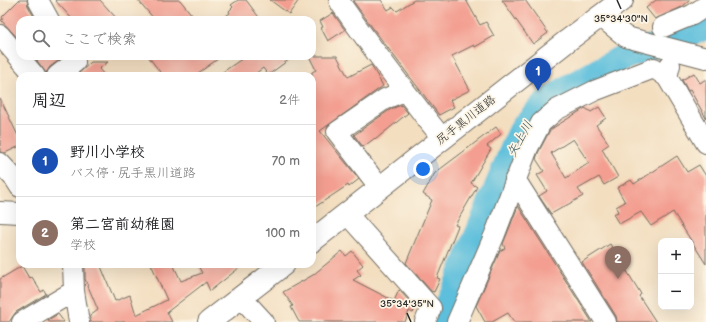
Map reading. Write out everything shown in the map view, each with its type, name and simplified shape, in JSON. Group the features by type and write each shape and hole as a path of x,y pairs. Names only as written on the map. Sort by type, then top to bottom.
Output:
{"main road":[{"name":"尻手黒川道路","path":"316,239 442,138 622,0"},
{"path":"209,322 279,268"}],"street":[{"path":"38,0 48,16"},
{"path":"339,0 358,29 404,91 442,138"},
{"path":"663,27 692,15 706,6"},
{"path":"600,16 626,37 706,58"},
{"path":"0,35 16,54"},
{"path":"667,77 674,49"},
{"path":"21,60 32,72"},
{"path":"62,72 75,62 75,60"},
{"path":"457,322 495,234 515,179 534,134 541,123 556,110 594,91 654,68 667,77 706,143"},
{"path":"380,188 337,132 386,99 404,91"},
{"path":"0,163 16,181"},
{"path":"515,179 606,322"},
{"path":"0,212 16,213"},
{"path":"347,214 431,308 425,322"},
{"path":"67,268 74,279 79,322"},
{"path":"22,322 74,279"},
{"path":"241,297 264,322"}],"building":[{"path":"19,0 27,0 28,6 34,16 16,16 16,37 1,20 3,19 2,17"},
{"path":"55,0 100,0 114,16 69,16"},
{"path":"138,0 180,0 193,16 152,16"},
{"path":"238,0 246,0 258,16 226,16 230,13 229,11 233,7 231,5"},
{"path":"270,0 299,0 289,14"},
{"path":"381,0 388,10 393,7 397,11 414,0 466,0 480,25 486,22 494,36 475,47 474,45 452,56 470,90 450,100 454,107 439,115 353,1"},
{"path":"502,0 525,0 548,33 533,44"},
{"path":"656,0 690,0 682,7 655,19 646,8"},
{"path":"333,13 345,30 328,41 321,28 323,27 320,21"},
{"path":"316,56 337,56 348,77 371,65 383,86 320,131 359,179 349,187 348,185 316,206 316,72 312,72 316,70 311,60 316,60"},
{"path":"36,60 59,60 50,67 47,72"},
{"path":"151,60 216,60 200,72 160,72"},
{"path":"240,60 289,60 272,72 266,72 263,68 258,72 223,72"},
{"path":"91,62 108,62 99,69 102,72 80,72"},
{"path":"694,73 700,83 706,79 706,118 690,90 688,91 682,80"},
{"path":"0,98 16,132 16,148 5,153 0,152"},
{"path":"401,105 408,113 376,139 375,138 363,147 354,135 391,109"},
{"path":"599,107 606,118 596,125 609,144 602,149 618,177 604,185 599,177 578,189 583,196 551,214 539,196 547,191 537,175 544,171 536,159 538,153 550,130 585,108 591,112","holes":["573,139 589,163 566,178 551,153"]},
{"path":"496,127 501,134 487,146 491,149 471,183 477,187 455,225 458,226 437,278 440,279 434,292 431,291 406,263 432,200 423,194 435,173"},
{"path":"677,156 687,172 699,165 706,176 706,264 694,245 694,238 690,238 673,212 651,226 641,212 619,224 613,214 618,212 616,207 625,202 617,188 631,180 634,184"},
{"path":"518,206 592,322 514,322 508,313 492,322 485,322 476,306 500,251 505,248 503,244"},
{"path":"610,244 641,294 639,296 656,322 617,322 616,316 582,262"},
{"path":"342,251 346,256 352,251 363,265 357,270 361,275 353,280 394,301 399,290 415,307 413,313 409,311 405,322 299,322 291,307 293,306 283,292 313,275"},
{"path":"19,268 23,268 29,278 32,277 41,292 44,290 46,294 16,312 9,322 0,322 0,279"},
{"path":"85,268 102,268 115,301 130,295 136,315 167,300 153,268 175,268 181,281 202,273 199,268 239,268 210,291 206,282 167,312 172,322 90,322 90,316 98,310 85,279"},
{"path":"58,314 64,322 49,322 48,320"}],"waterway":[{"name":"矢上川","path":"440,322 523,127 544,104 569,87 622,58 706,27"}],"place":[{"name":"野川小学校","path":"538,91"},
{"name":"第二宮前幼稚園","path":"618,279"}]}
